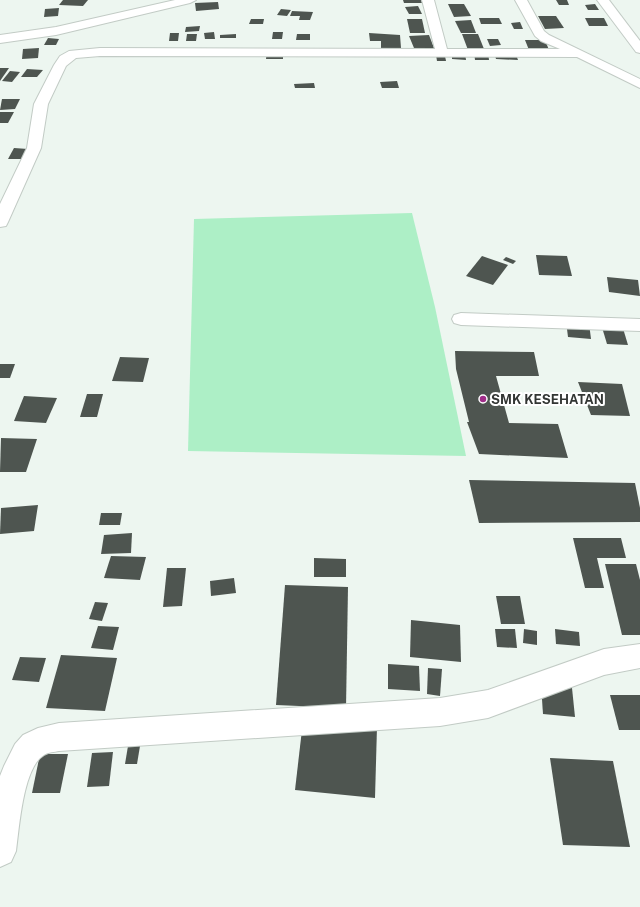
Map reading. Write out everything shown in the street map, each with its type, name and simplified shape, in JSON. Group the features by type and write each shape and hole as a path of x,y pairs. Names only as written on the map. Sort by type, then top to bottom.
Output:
{"street":[{"path":"0,39 63,29 190,0"},
{"path":"428,0 442,52"},
{"path":"521,0 538,33 552,42 579,53 640,84"},
{"path":"603,0 640,48"},
{"path":"0,222 34,148 41,104 47,89 62,62 73,54 100,52 579,53"},
{"path":"460,319 640,325"},
{"path":"0,851 10,796 20,762 34,744 59,737 440,712 488,704 604,662 640,656"}],"green space":[{"path":"412,213 435,307 466,456 188,451 194,219"}],"building":[{"path":"63,0 88,0 83,6 59,5"},
{"path":"403,0 421,0 422,3 404,3"},
{"path":"556,0 567,0 569,5 559,5"},
{"path":"218,2 219,9 196,11 195,3"},
{"path":"448,4 464,4 471,16 454,17"},
{"path":"595,4 599,10 588,10 585,5"},
{"path":"418,6 422,14 409,14 405,7"},
{"path":"59,8 58,16 44,17 45,9"},
{"path":"281,9 291,10 287,16 277,15"},
{"path":"292,11 313,12 310,20 299,20 300,16 290,16"},
{"path":"538,16 556,16 564,28 545,29"},
{"path":"479,18 499,18 502,24 481,24"},
{"path":"585,18 604,18 608,26 589,26"},
{"path":"251,19 264,19 263,24 249,24"},
{"path":"407,19 422,19 425,33 410,33"},
{"path":"471,20 476,33 461,33 455,21"},
{"path":"520,22 523,29 514,29 511,23"},
{"path":"200,26 199,31 185,32 186,27"},
{"path":"214,32 215,39 205,39 204,33"},
{"path":"273,32 283,32 282,39 272,39"},
{"path":"170,33 179,33 178,41 169,41"},
{"path":"369,33 400,35 401,48 381,48 381,41 370,41"},
{"path":"187,34 197,34 196,41 186,41"},
{"path":"236,34 236,38 220,38 220,35"},
{"path":"297,34 310,34 310,40 296,40"},
{"path":"462,34 478,34 484,49 468,50"},
{"path":"429,35 434,48 414,48 409,36"},
{"path":"48,38 59,39 56,45 44,45"},
{"path":"487,39 498,39 501,45 490,46"},
{"path":"525,40 545,40 549,50 529,50"},
{"path":"39,48 38,58 22,59 23,49"},
{"path":"267,49 283,49 283,59 266,59"},
{"path":"452,52 465,53 466,60 452,59"},
{"path":"474,52 488,52 489,60 475,60"},
{"path":"494,52 515,52 518,60 496,59"},
{"path":"436,55 445,56 446,61 437,61"},
{"path":"0,68 9,68 0,81"},
{"path":"27,69 43,70 37,77 21,77"},
{"path":"10,71 20,72 12,82 2,81"},
{"path":"397,81 399,88 382,88 380,82"},
{"path":"314,83 315,88 295,88 294,84"},
{"path":"2,99 20,99 15,109 0,110"},
{"path":"0,112 14,112 8,123 0,123"},
{"path":"14,148 28,149 23,159 8,159"},
{"path":"536,255 567,256 572,276 539,275"},
{"path":"482,256 508,265 493,285 466,276"},
{"path":"506,257 516,261 513,264 503,260"},
{"path":"607,277 638,280 640,296 609,292"},
{"path":"566,321 589,323 591,339 568,337"},
{"path":"601,324 622,325 628,345 607,344"},
{"name":"SMK KESEHATAN","path":"455,351 534,352 539,376 496,376 509,423 558,424 568,458 479,454 467,422 469,422 456,369"},
{"path":"120,357 149,358 143,382 112,381"},
{"path":"0,364 15,364 10,378 0,378"},
{"path":"578,382 622,384 630,416 591,415"},
{"path":"87,394 103,394 97,417 80,417"},
{"path":"24,396 57,398 46,423 14,421"},
{"path":"1,438 37,439 26,472 0,472"},
{"path":"469,480 635,483 640,508 640,522 479,523"},
{"path":"38,505 34,531 0,534 1,508"},
{"path":"101,513 122,513 120,525 99,525"},
{"path":"132,533 131,553 101,554 104,535"},
{"path":"573,538 621,538 626,558 597,558 604,588 585,588"},
{"path":"111,556 146,557 140,580 104,578"},
{"path":"314,558 346,559 346,577 314,577"},
{"path":"605,564 636,564 640,580 640,635 622,635"},
{"path":"167,568 186,568 182,606 163,607"},
{"path":"234,578 236,593 211,596 210,581"},
{"path":"285,585 348,587 346,708 276,705"},
{"path":"496,596 520,596 525,624 501,624"},
{"path":"95,602 108,603 102,621 89,619"},
{"path":"411,620 460,625 461,662 410,657"},
{"path":"98,626 119,627 113,650 91,648"},
{"path":"495,629 515,629 517,648 497,647"},
{"path":"524,629 537,631 537,645 523,643"},
{"path":"555,629 579,632 580,646 556,644"},
{"path":"61,655 117,658 105,711 46,708"},
{"path":"20,657 46,658 39,682 12,680"},
{"path":"388,664 419,666 420,691 388,689"},
{"path":"428,668 442,669 440,696 427,694"},
{"path":"541,685 572,688 575,717 543,714"},
{"path":"610,695 640,695 640,730 619,730"},
{"path":"303,721 377,727 375,798 295,790"},
{"path":"129,740 141,740 137,764 125,764"},
{"path":"113,752 109,786 87,787 92,753"},
{"path":"40,754 68,754 60,793 32,793"},
{"path":"550,758 613,761 630,847 563,845"}],"place":[{"name":"SMK KESEHATAN","path":"483,399"}]}
